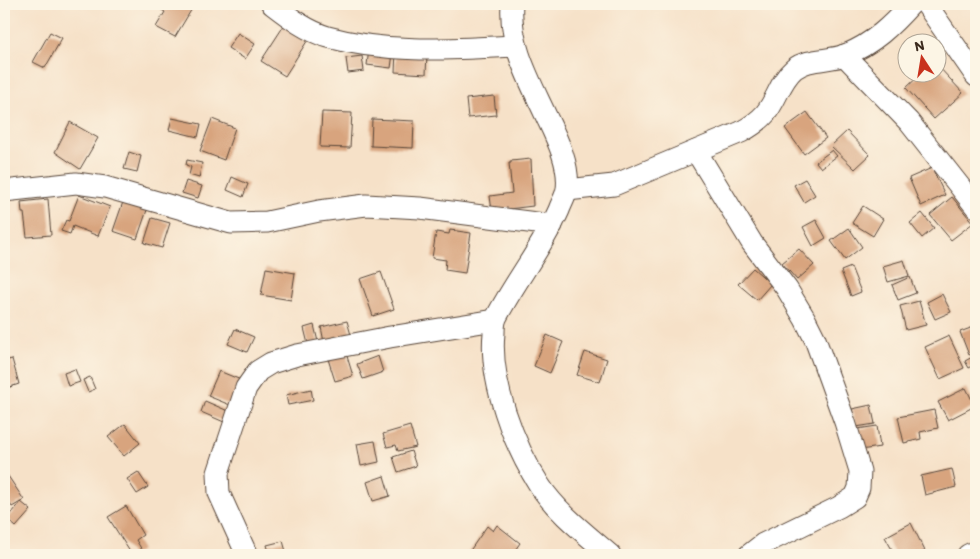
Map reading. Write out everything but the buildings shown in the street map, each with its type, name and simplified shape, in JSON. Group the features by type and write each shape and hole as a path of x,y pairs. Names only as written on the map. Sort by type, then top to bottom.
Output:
{"street":[{"path":"272,4 295,21 327,36 372,46 426,50 515,46"},
{"path":"512,4 511,13 515,46 530,83 561,146 567,190 552,225 495,320 492,351 494,371 498,389 516,440 541,486 566,516 610,555"},
{"path":"567,190 614,185 754,125 766,113 783,82 795,68 815,60 844,55 870,43 911,4"},
{"path":"926,4 976,76"},
{"path":"844,55 909,122 976,207"},
{"path":"696,151 752,243 787,289 815,339 860,471 859,488 855,497 839,507 763,544 749,555"},
{"path":"4,191 76,183 105,187 231,223 267,222 319,211 366,205 420,208 552,225"},
{"path":"247,555 219,494 218,473 246,388 258,371 271,364 297,356 390,337 495,320"},
{"path":"968,555 976,552"}]}
